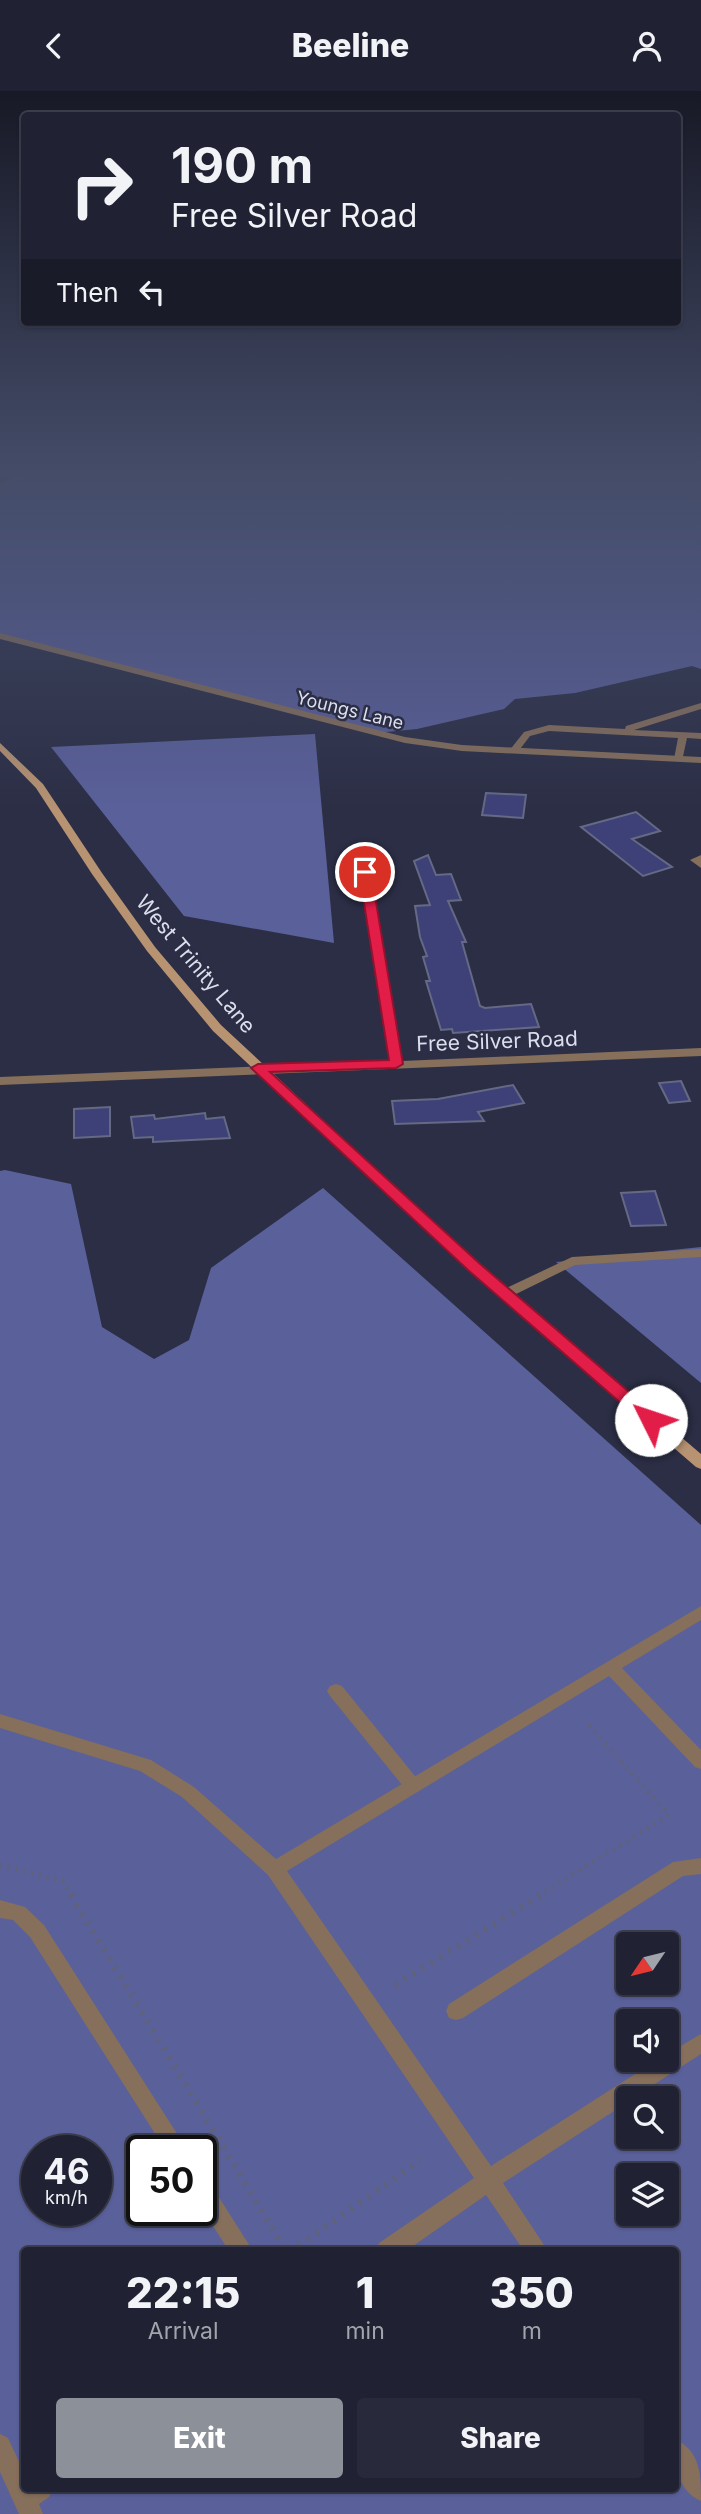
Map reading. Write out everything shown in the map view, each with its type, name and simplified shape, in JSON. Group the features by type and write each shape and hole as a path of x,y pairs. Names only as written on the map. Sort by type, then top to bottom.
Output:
{"main road":[{"name":"West Trinity Lane","path":"0,746 40,786 97,874 186,992 258,1068 505,1294 701,1464"}],"street":[{"name":"Youngs Lane","path":"0,636 405,740 462,748 701,760"},
{"path":"617,731 701,706"},
{"path":"514,751 521,739 538,730 701,735"},
{"path":"679,759 683,736"},
{"path":"701,858 695,860 701,865"},
{"path":"365,872 396,1064"},
{"name":"Free Silver Road","path":"0,1081 258,1068 701,1052"},
{"path":"505,1294 572,1261 701,1252"},
{"path":"275,1869 701,1612"},
{"path":"611,1667 701,1762"},
{"path":"336,1691 413,1786"},
{"path":"0,1721 145,1765 188,1792 275,1869 534,2247"},
{"path":"456,2011 680,1868 701,1865"},
{"path":"0,1924 9,1911 37,1931 168,2135"},
{"path":"393,2247 489,2180 701,2043"},
{"path":"217,2212 239,2247"},
{"path":"0,2447 21,2482"},
{"path":"679,2456 701,2489"}],"path":[{"path":"395,1985 669,1815 586,1722"},
{"path":"0,1865 63,1881 286,2247"},
{"path":"294,2247 420,2160"}],"shaded area":[{"path":"0,584 701,584 701,669 692,666 575,693 515,699 504,709 417,729 376,733 0,636"},
{"path":"315,734 334,943 184,916 51,747"},
{"path":"0,1171 71,1184 102,1327 154,1359 189,1340 211,1268 323,1188 701,1525 701,2514 0,2514"},
{"path":"701,1247 701,1383 556,1262"}],"building":[{"path":"486,793 526,795 523,818 482,815"},
{"path":"636,812 660,831 632,839 672,867 643,876 581,827"},
{"path":"428,855 436,875 451,874 461,900 448,901 466,942 462,942 480,1006 485,1008 531,1004 539,1027 453,1033 452,1029 441,1030 426,981 430,981 423,957 427,956 420,937 415,906 430,905 414,861"},
{"path":"681,1081 690,1101 669,1103 659,1083"},
{"path":"513,1085 524,1103 478,1112 484,1121 395,1124 392,1101 438,1099"},
{"path":"110,1107 110,1136 74,1138 74,1109"},
{"path":"205,1113 206,1119 224,1117 230,1138 153,1142 153,1137 134,1138 131,1117 154,1115 155,1119"},
{"path":"655,1191 666,1225 631,1226 621,1193"}],"route":[{"path":"365,872 396,1064 258,1068 473,1267 651,1420"}]}
